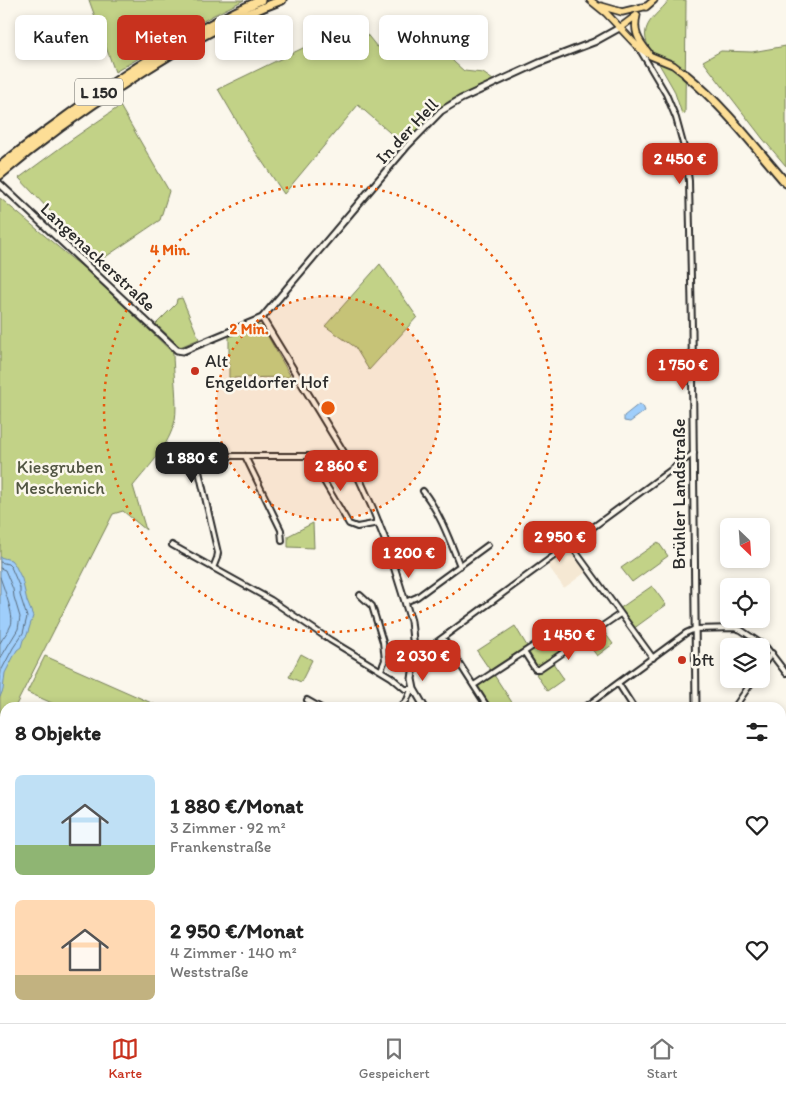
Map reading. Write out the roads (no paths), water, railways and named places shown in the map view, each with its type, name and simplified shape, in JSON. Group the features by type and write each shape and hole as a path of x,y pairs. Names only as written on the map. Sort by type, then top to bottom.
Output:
{"highway":[{"name":"L 150","path":"0,166 91,98 133,70 203,28 262,0"},
{"name":"L 150","path":"0,175 55,131 165,58 228,21 282,0"},
{"path":"686,75 700,86 719,106 786,183"}],"main road":[{"path":"621,27 654,0"},
{"path":"592,2 619,12 628,12 647,6"},
{"name":"Brühler Landstraße","path":"592,2 621,27 639,48"},
{"path":"637,15 636,34 651,56"},
{"path":"639,48 651,56 673,64 686,75"}],"street":[{"name":"In der Hell","path":"262,318 408,145 441,111 461,99 594,42 621,27"},
{"name":"Brühler Landstraße","path":"639,48 666,94 676,118 685,151 689,181 696,702"},
{"name":"Langenackerstraße","path":"0,184 177,350 183,351 262,318"},
{"path":"262,318 358,476 379,523 405,602 413,637 415,658 412,690 405,702"},
{"path":"415,658 694,453"},
{"path":"213,568 218,558 218,553 198,467 218,456 309,456 349,524 357,527 379,523"},
{"path":"244,456 281,530 282,541"},
{"path":"422,491 448,536 460,566"},
{"path":"570,544 653,658"},
{"path":"172,545 271,600 338,646 381,670 405,689 412,690 421,702"},
{"path":"405,602 418,597 488,545"},
{"path":"360,595 372,606 383,642 385,660 381,670"},
{"path":"524,652 536,670 620,614"},
{"path":"592,702 686,633 695,629 734,628 741,630 756,639 772,653 786,673"},
{"path":"474,685 553,633 566,651"},
{"path":"443,638 484,702"},
{"path":"618,683 630,702"},
{"path":"738,702 748,688"},
{"path":"307,700 310,702"}],"water":[{"path":"639,404 643,406 645,411 630,422 624,421 624,416"},
{"path":"0,557 11,560 15,565 22,579 33,616 27,635 5,673 3,690 0,697"}],"place":[{"name":"Alt Engeldorfer Hof","path":"195,371"},
{"name":"bft","path":"682,660"}],"park label":[{"name":"Kiesgruben Meschenich","path":"60,477"}]}
